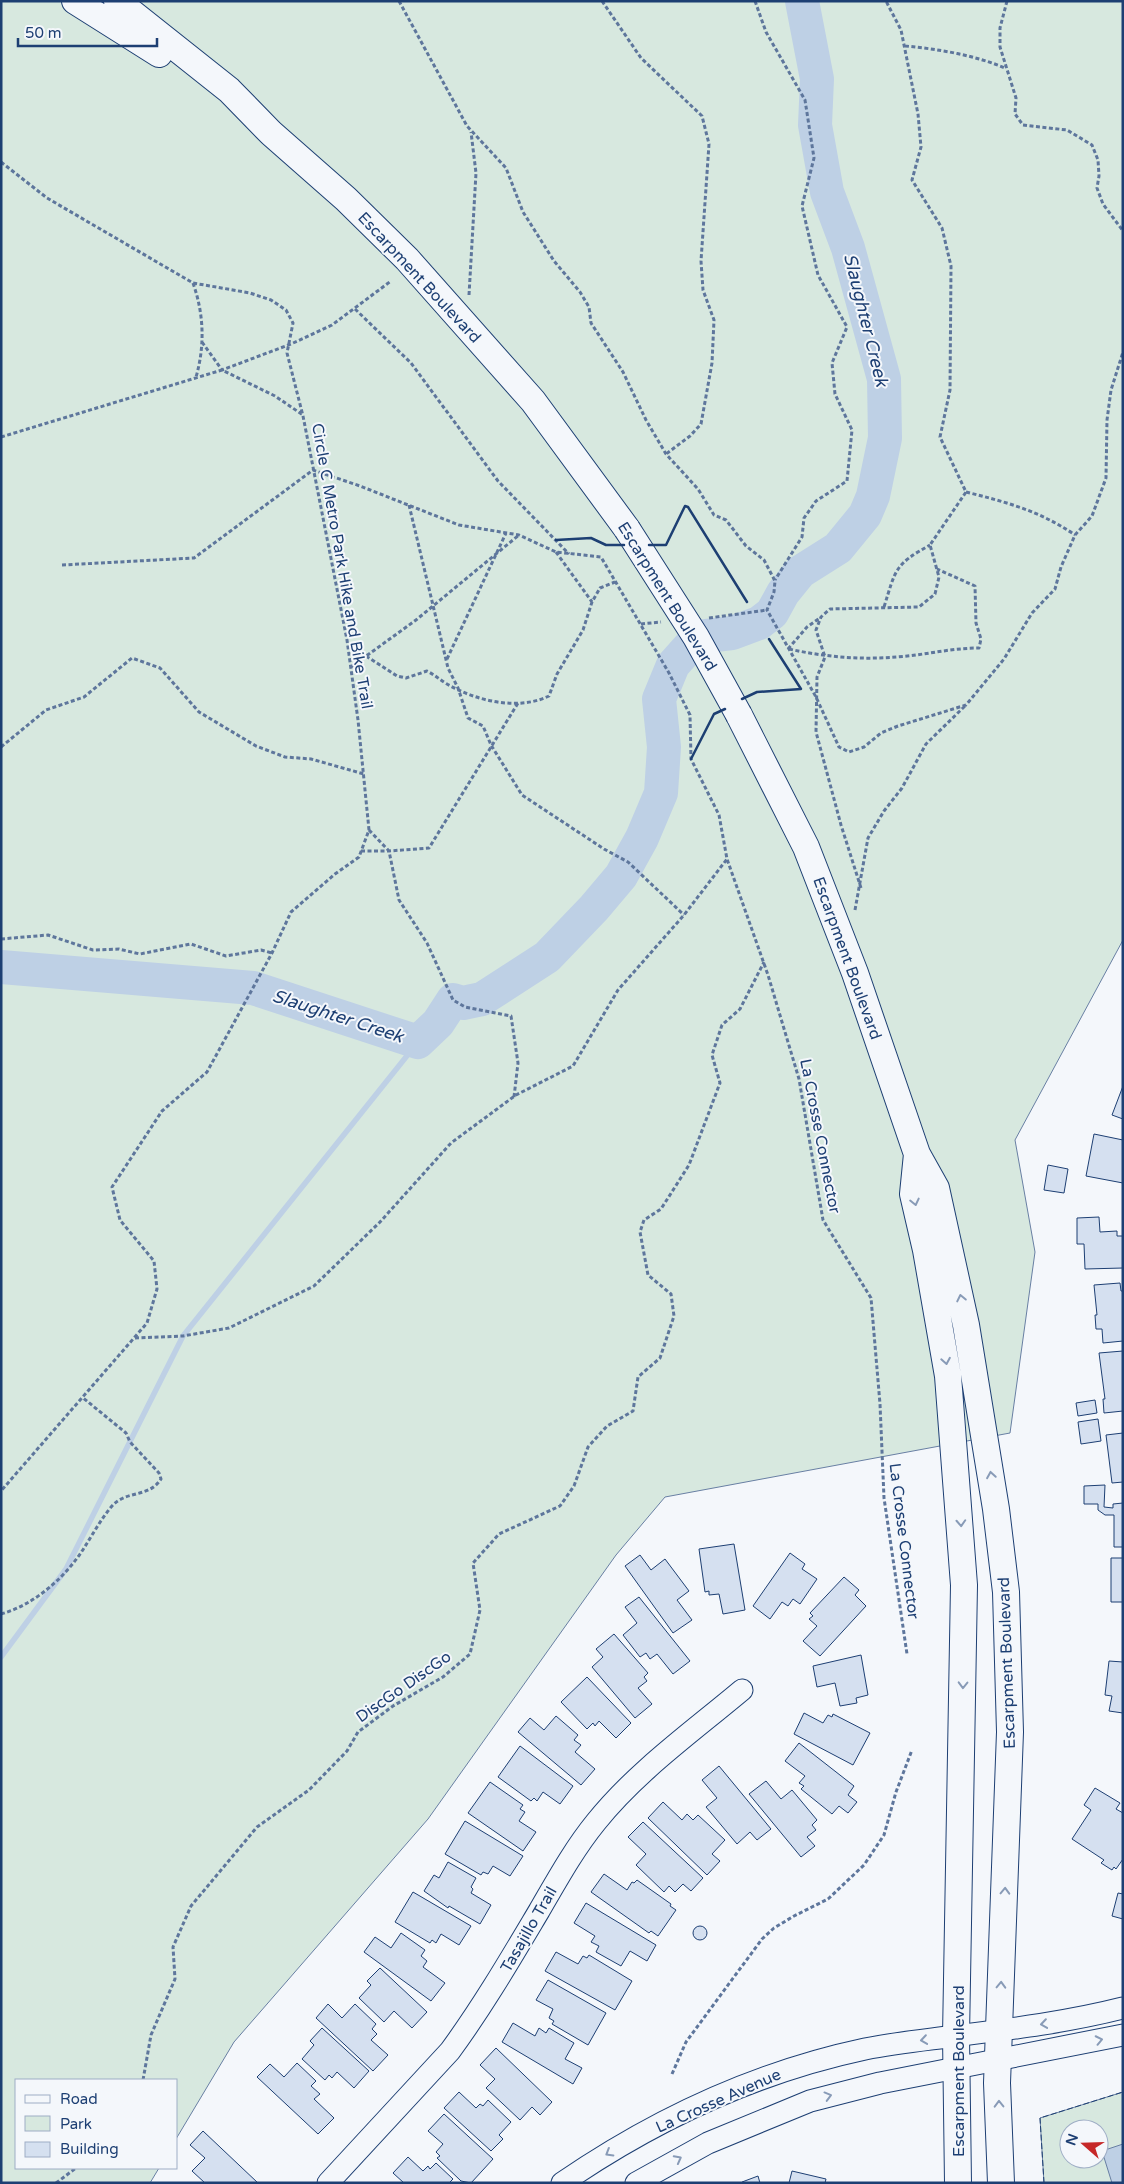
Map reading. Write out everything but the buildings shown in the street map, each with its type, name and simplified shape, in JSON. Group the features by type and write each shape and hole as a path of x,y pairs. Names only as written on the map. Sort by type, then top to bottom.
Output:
{"main road":[{"name":"Escarpment Boulevard","path":"75,1 134,37 271,132"},
{"name":"Escarpment Boulevard","path":"117,1 229,90 271,132 346,199 394,246 533,401 627,530 696,637 739,715 806,847 855,973 917,1154 936,1188 966,1325 996,1509 1006,1592 1010,1732 997,2083 1001,2183"},
{"name":"Escarpment Boulevard","path":"917,1154 913,1194 926,1250 948,1376 959,1500 964,1585 956,2036 958,2183"}],"street":[{"name":"Tasajillo Trail","path":"339,2179 450,2051 467,2028 497,1982 570,1859 597,1821 644,1772 742,1690"},
{"name":"La Crosse Avenue","path":"562,2183 650,2129 756,2081 796,2067 866,2049 1047,2024 1123,2008"},
{"path":"636,2183 708,2143 798,2105 868,2086 1123,2036"}],"path":[{"path":"399,1 470,132 506,168 523,212 554,261 580,292 589,308 591,323 623,372 646,420 666,454 698,489 714,515 726,520 746,546 764,560 775,581"},
{"path":"602,1 641,58 702,116 709,144 701,261 703,290 714,320 712,363 700,424 690,436 666,454"},
{"path":"755,1 766,32 805,100 814,158 802,206 818,275 848,327 832,363 835,394 852,430 847,481 816,501 804,518 802,536 775,581 774,592 767,610 816,697 839,747 849,752 864,747 881,733 898,726 921,717 966,705"},
{"path":"886,1 901,30 918,114 921,147 912,180 942,228 951,266 950,390 940,437 966,492"},
{"path":"1007,1 1000,28 1000,47 1005,68 1011,79 1016,98 1015,114 1023,125 1067,130 1092,145 1098,160 1099,176 1097,188 1103,204 1123,231"},
{"path":"905,46 989,61 1005,68"},
{"path":"469,298 476,174 470,132"},
{"path":"1,162 48,198 193,283 200,304 202,342 201,360 196,377"},
{"path":"1,437 222,370 291,344 332,325 391,281"},
{"name":"Circle C Metro Park Hike and Bike Trail","path":"1,1491 148,1323 156,1289 154,1261 120,1220 112,1187 162,1111 207,1072 272,953 291,912 335,874 359,857 369,830 364,774 350,667 303,416 287,353 291,344 293,324 286,310 271,300 250,293 193,283"},
{"path":"355,309 411,363 498,481 569,554"},
{"path":"202,342 222,370 275,396 303,416"},
{"path":"856,910 868,838 884,811 902,788 926,744 966,705 1004,659 1032,613 1055,589 1074,535 1092,516 1106,478 1107,420 1111,390 1123,352"},
{"path":"62,565 194,558 313,470 458,525 519,535 556,552 569,554"},
{"path":"966,492 1004,501 1052,520 1074,535"},
{"path":"884,608 895,571 909,557 930,545 966,492"},
{"path":"409,505 446,660 468,718 483,726 491,745 522,795 604,849 628,862 684,915"},
{"path":"446,660 506,533"},
{"path":"350,667 434,605 519,535"},
{"path":"788,649 807,627 830,609 918,607 935,594 939,577 930,545"},
{"path":"556,552 592,602"},
{"name":"La Crosse Connector","path":"569,554 601,557 669,673 690,715 691,759 719,815 727,859 764,962 799,1079 823,1220 871,1298 880,1404 884,1498 908,1654"},
{"path":"788,649 825,657 898,657 958,648 979,648 981,639 976,623 975,586 937,569"},
{"path":"366,656 397,676 406,678 427,671 477,698 518,703 538,701 549,696 557,674 583,630 592,602 600,588 615,582"},
{"path":"821,617 816,630 825,657 817,677 816,732 841,825 861,888"},
{"path":"1,746 46,710 84,697 132,658 160,668 199,712 256,746 284,757 310,759 364,774"},
{"path":"361,851 389,852 429,848 518,703"},
{"path":"369,830 389,852 399,900 427,943 453,1000 465,1007 511,1016 518,1063 514,1096"},
{"path":"134,1338 183,1336 229,1328 314,1286 380,1222 451,1143 514,1096 573,1066 618,990 684,915 727,859"},
{"path":"1,939 48,935 93,950 119,949 140,954 191,944 226,956 261,950 272,953"},
{"name":"DiscGo DiscGo","path":"143,2079 151,2034 175,1979 173,1947 191,1906 256,1827 309,1790 348,1751 358,1732 393,1706 443,1677 470,1654 480,1610 473,1563 499,1534 560,1506 574,1486 588,1447 607,1426 633,1411 638,1377 660,1358 674,1316 671,1294 648,1275 640,1232 644,1220 660,1210 689,1165 720,1084 712,1055 722,1025 740,1009 764,962"},
{"path":"1,1614 19,1610 57,1581 83,1550 113,1505 127,1496 150,1490 160,1479 159,1473 130,1442 126,1433 82,1397"},
{"path":"672,2074 686,2042 762,1939 774,1928 828,1899 864,1865 884,1835 906,1761 912,1750"},
{"path":"56,2183 75,2169"}],"green space":[{"path":"1,1 1123,1 1123,940 1015,1140 1035,1252 1010,1433 665,1497 616,1555 428,1819 234,2042 178,2136 178,2079 15,2079 15,2169 158,2169 150,2183 1,2183"},
{"path":"1123,2092 1123,2183 1044,2183 1040,2118"}],"water":[{"path":"1123,2144 1123,2183 1112,2183 1108,2169 1109,2149"}],"waterway":[{"name":"Slaughter Creek","path":"1,967 253,988 418,1042 438,1023 453,1000 463,1003 482,999 547,957 594,908 621,876 642,838 661,793 664,747 659,699 673,665 698,637 732,633 759,623 772,613 783,593 800,572 838,548 865,515 873,496 885,438 884,379 848,248 827,192 815,125 817,79 802,1"},
{"path":"1,1657 66,1569 183,1336 418,1042"}],"fence":[{"path":"1044,2183 1040,2118 1123,2092"}],"wall":[{"path":"649,545 666,545 685,506 688,507 747,602"},
{"path":"556,540 591,538 606,545 624,545"},
{"path":"742,699 757,692 801,689 769,639"},
{"path":"691,759 714,714 725,709"}]}
